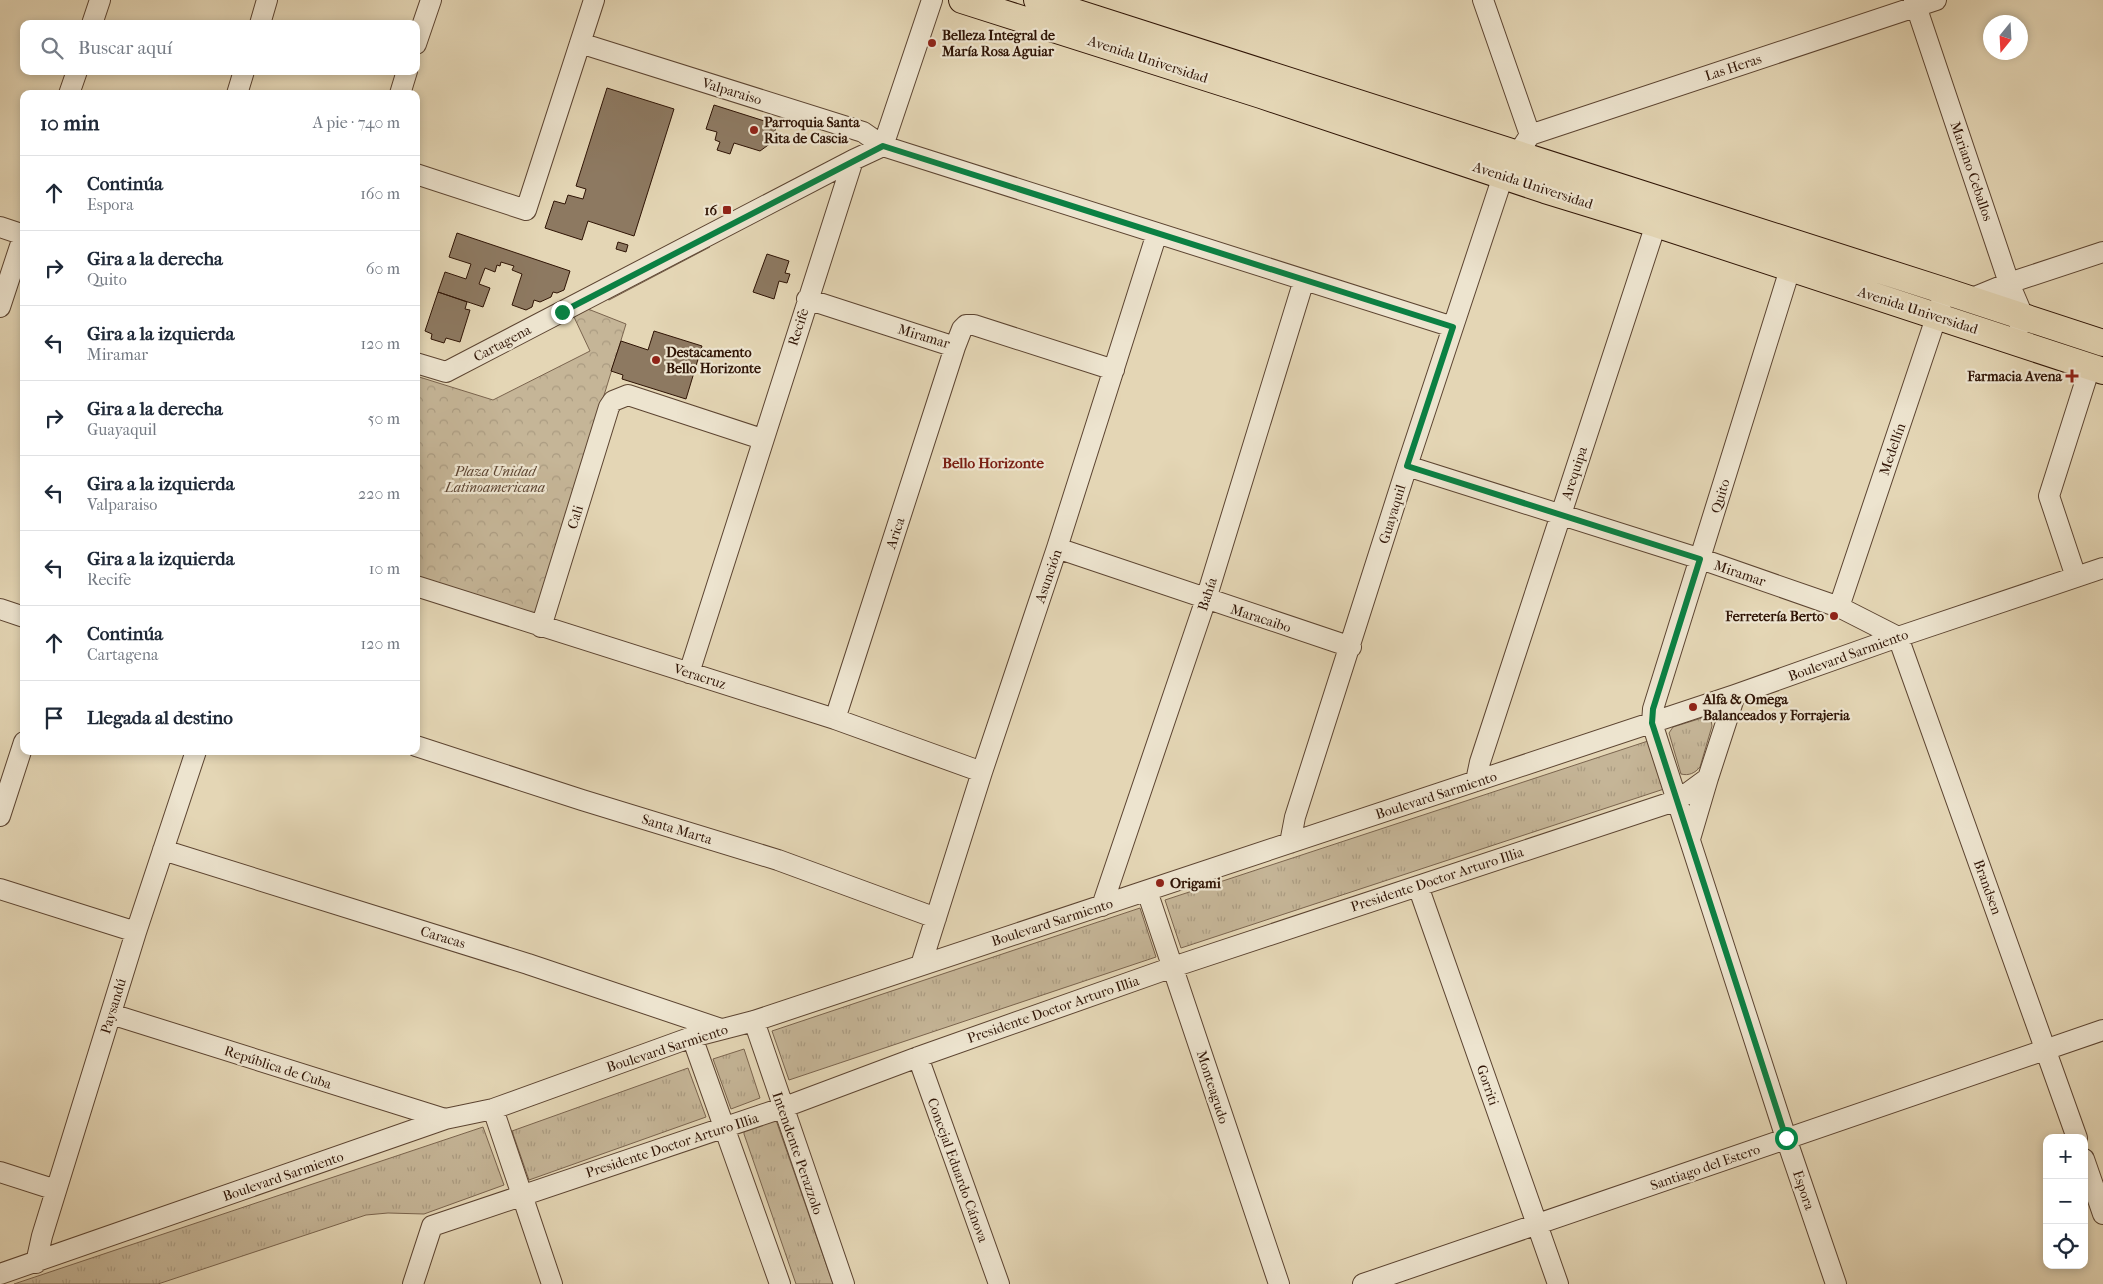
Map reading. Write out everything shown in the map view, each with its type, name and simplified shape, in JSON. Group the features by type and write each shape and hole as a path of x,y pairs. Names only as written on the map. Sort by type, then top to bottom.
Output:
{"main road":[{"name":"Avenida Universidad","path":"962,0 1261,96 1517,155 1656,224 2097,369"},
{"name":"Avenida Universidad","path":"1037,0 2103,343"}],"street":[{"path":"93,20 100,0"},
{"path":"261,20 267,0"},
{"path":"420,32 431,0"},
{"path":"420,175 526,210 594,0"},
{"path":"852,160 883,146 932,0"},
{"path":"1482,0 1517,155"},
{"name":"Las Heras","path":"1517,155 1915,3 1936,0"},
{"name":"Mariano Ceballos","path":"1915,3 2009,283 2023,316"},
{"name":"Valparaiso","path":"580,43 863,132 883,146 1453,327"},
{"path":"70,90 76,75"},
{"path":"238,90 243,75"},
{"path":"401,90 406,75"},
{"name":"Guayaquil","path":"1290,843 1295,817 1351,647 1407,466 1453,327 1517,155"},
{"name":"Recife","path":"689,672 852,160"},
{"name":"Cartagena","path":"420,364 446,372 852,160"},
{"name":"Arequipa","path":"1476,781 1480,762 1656,224"},
{"path":"0,226 20,233"},
{"name":"Asunción","path":"922,965 982,772 1057,548 1157,233"},
{"path":"0,307 20,246"},
{"path":"1970,299 2009,283 2103,252"},
{"name":"Quito","path":"1652,723 1653,709 1790,268"},
{"name":"Bahía","path":"1102,906 1206,600 1304,280"},
{"name":"Medellín","path":"1839,607 1945,291"},
{"name":"Miramar","path":"807,299 955,347 962,329 966,325 974,325 1114,370"},
{"path":"2015,342 2023,316"},
{"name":"Arica","path":"835,720 955,347"},
{"path":"2076,577 2049,496 2097,369"},
{"name":"Cali","path":"541,627 609,407 613,401 628,395 762,439"},
{"name":"Miramar","path":"1407,466 1700,559 1839,607 1898,637"},
{"name":"Maracaibo","path":"1057,548 1206,600 1351,647"},
{"name":"Boulevard Sarmiento","path":"0,1274 444,1120 492,1109 692,1037 754,1021 1102,906 1735,695 1898,637 2103,568"},
{"name":"Veracruz","path":"420,587 541,627 689,672 835,720 982,772"},
{"path":"0,610 20,616"},
{"name":"Brandsen","path":"1898,637 2047,1049 2076,1134"},
{"path":"1690,838 1735,695"},
{"name":"Espora","path":"1652,723 1786,1138 1836,1284"},
{"name":"Santa Marta","path":"420,747 582,800 778,860 936,918"},
{"path":"0,816 20,754"},
{"name":"Paysandú","path":"36,1263 56,1190 136,932 195,755"},
{"name":"Presidente Doctor Arturo Illia","path":"413,1284 432,1226 521,1194 782,1108 918,1057 1173,967 1678,800 1708,778"},
{"name":"Caracas","path":"163,850 528,964 721,1029"},
{"name":"Gorriti","path":"1418,886 1558,1284"},
{"path":"0,889 136,932"},
{"name":"Monteagudo","path":"1147,890 1279,1284"},
{"name":"República de Cuba","path":"111,1014 444,1120"},
{"name":"Intendente Perazzolo","path":"754,1021 782,1108 844,1284"},
{"name":"Santiago del Estero","path":"1363,1284 2103,1030"},
{"path":"692,1037 780,1284"},
{"name":"Concejal Eduardo Cánova","path":"918,1057 999,1284"},
{"path":"492,1109 552,1284"},
{"path":"2088,1170 2103,1214"},
{"path":"0,1172 56,1190"}],"green space":[{"path":"709,246 609,300 607,299"},
{"name":"Plaza Unidad Latinoamericana","path":"588,309 626,324 539,606 535,613 531,615 420,579 420,377 493,400 590,351 574,317"},
{"path":"1705,717 1711,720 1712,726 1700,767 1692,774 1681,774 1669,733 1673,727"},
{"path":"1648,741 1664,789 1181,948 1165,900"},
{"path":"1140,908 1156,957 789,1080 772,1031"},
{"path":"744,1049 760,1098 731,1109 713,1059"},
{"path":"688,1068 706,1117 529,1180 512,1131"},
{"path":"776,1120 833,1284 796,1284 744,1134 744,1130"},
{"path":"483,1127 504,1185 424,1214 388,1213 366,1215 158,1284 14,1284"}],"building":[{"path":"607,88 674,109 634,236 588,221 582,240 545,228 554,201 565,204 568,195 583,199 586,189 576,186"},
{"path":"714,105 777,125 771,143 760,151 734,143 730,154 717,150 720,142 715,140 717,132 706,129"},
{"path":"457,233 570,271 564,290 557,293 553,292 551,297 540,302 534,300 532,307 526,310 512,305 522,274 512,270 514,266 501,262 500,266 497,265 495,272 485,268 479,284 490,288 483,307 438,292 445,272 466,279 471,264 449,257"},
{"path":"618,242 628,245 626,252 616,249"},
{"path":"767,254 789,261 785,273 790,274 787,283 779,281 774,299 753,292"},
{"path":"438,292 467,302 465,309 470,310 460,342 446,338 444,343 431,339 432,334 425,331"},
{"name":"Destacamento Bello Horizonte","path":"654,331 702,346 686,399 622,379 623,375 611,371 621,341 648,350"}],"place":[{"name":"Belleza Integral de María Rosa Aguiar","path":"932,43"},
{"name":"Parroquia Santa Rita de Cascia","path":"754,130"},
{"name":"16","path":"727,210"},
{"name":"Destacamento Bello Horizonte","path":"656,360"},
{"name":"Farmacia Avena","path":"2072,376"},
{"name":"Ferretería Berto","path":"1834,616"},
{"name":"Alfa & Omega Balanceados y Forrajeria","path":"1693,707"},
{"name":"Origami","path":"1160,883"}],"district":[{"name":"Bello Horizonte","path":"993,463"}],"route":[{"path":"562,312 852,160 883,146 1453,327 1407,466 1700,559 1653,709 1652,723 1786,1138"}]}
